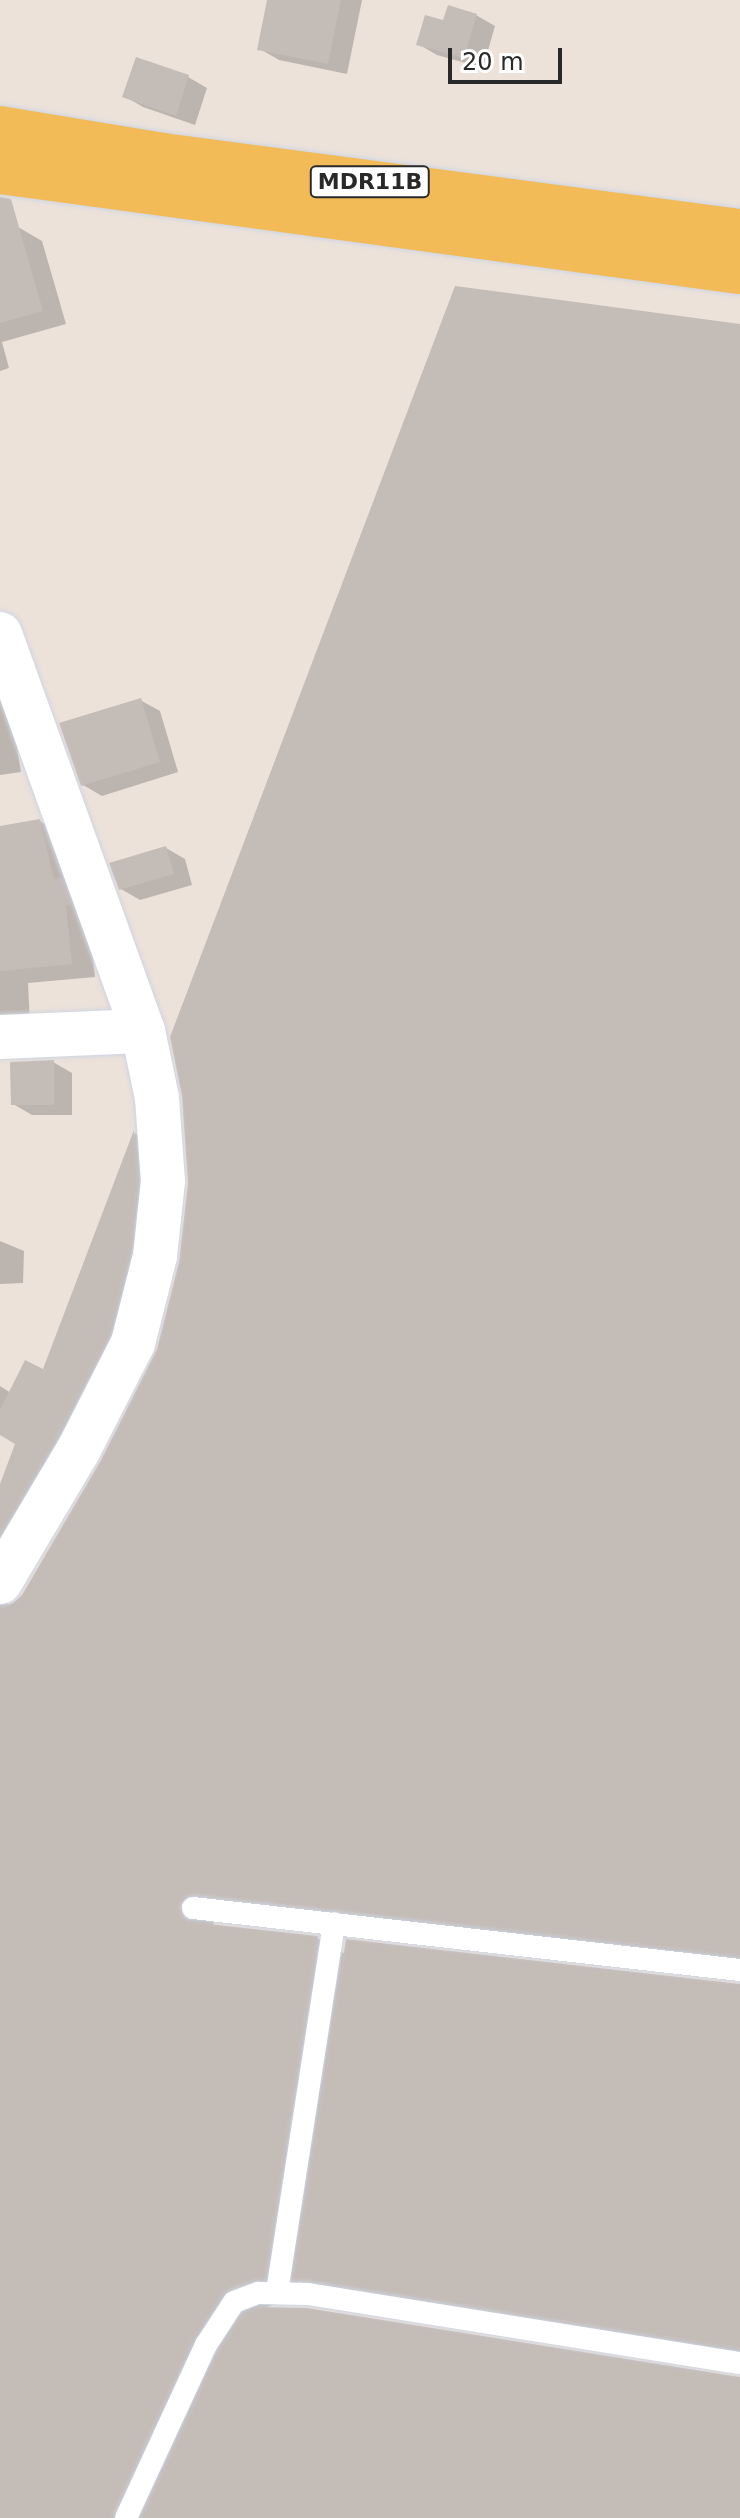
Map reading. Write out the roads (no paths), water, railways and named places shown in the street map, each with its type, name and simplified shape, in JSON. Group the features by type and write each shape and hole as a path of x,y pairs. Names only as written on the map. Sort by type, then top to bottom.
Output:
{"main road":[{"name":"MDR11B","path":"0,128 163,155 740,231"},
{"name":"MDR11B","path":"0,172 740,272"}],"street":[{"path":"0,634 143,1031 157,1098 163,1181 155,1256 133,1343 79,1449 4,1561"},
{"path":"0,1037 143,1031"}],"lane":[{"path":"193,1908 740,1970"},
{"path":"277,2292 334,1923"},
{"path":"126,2518 206,2345 234,2302 258,2293 308,2294 740,2363"}]}
